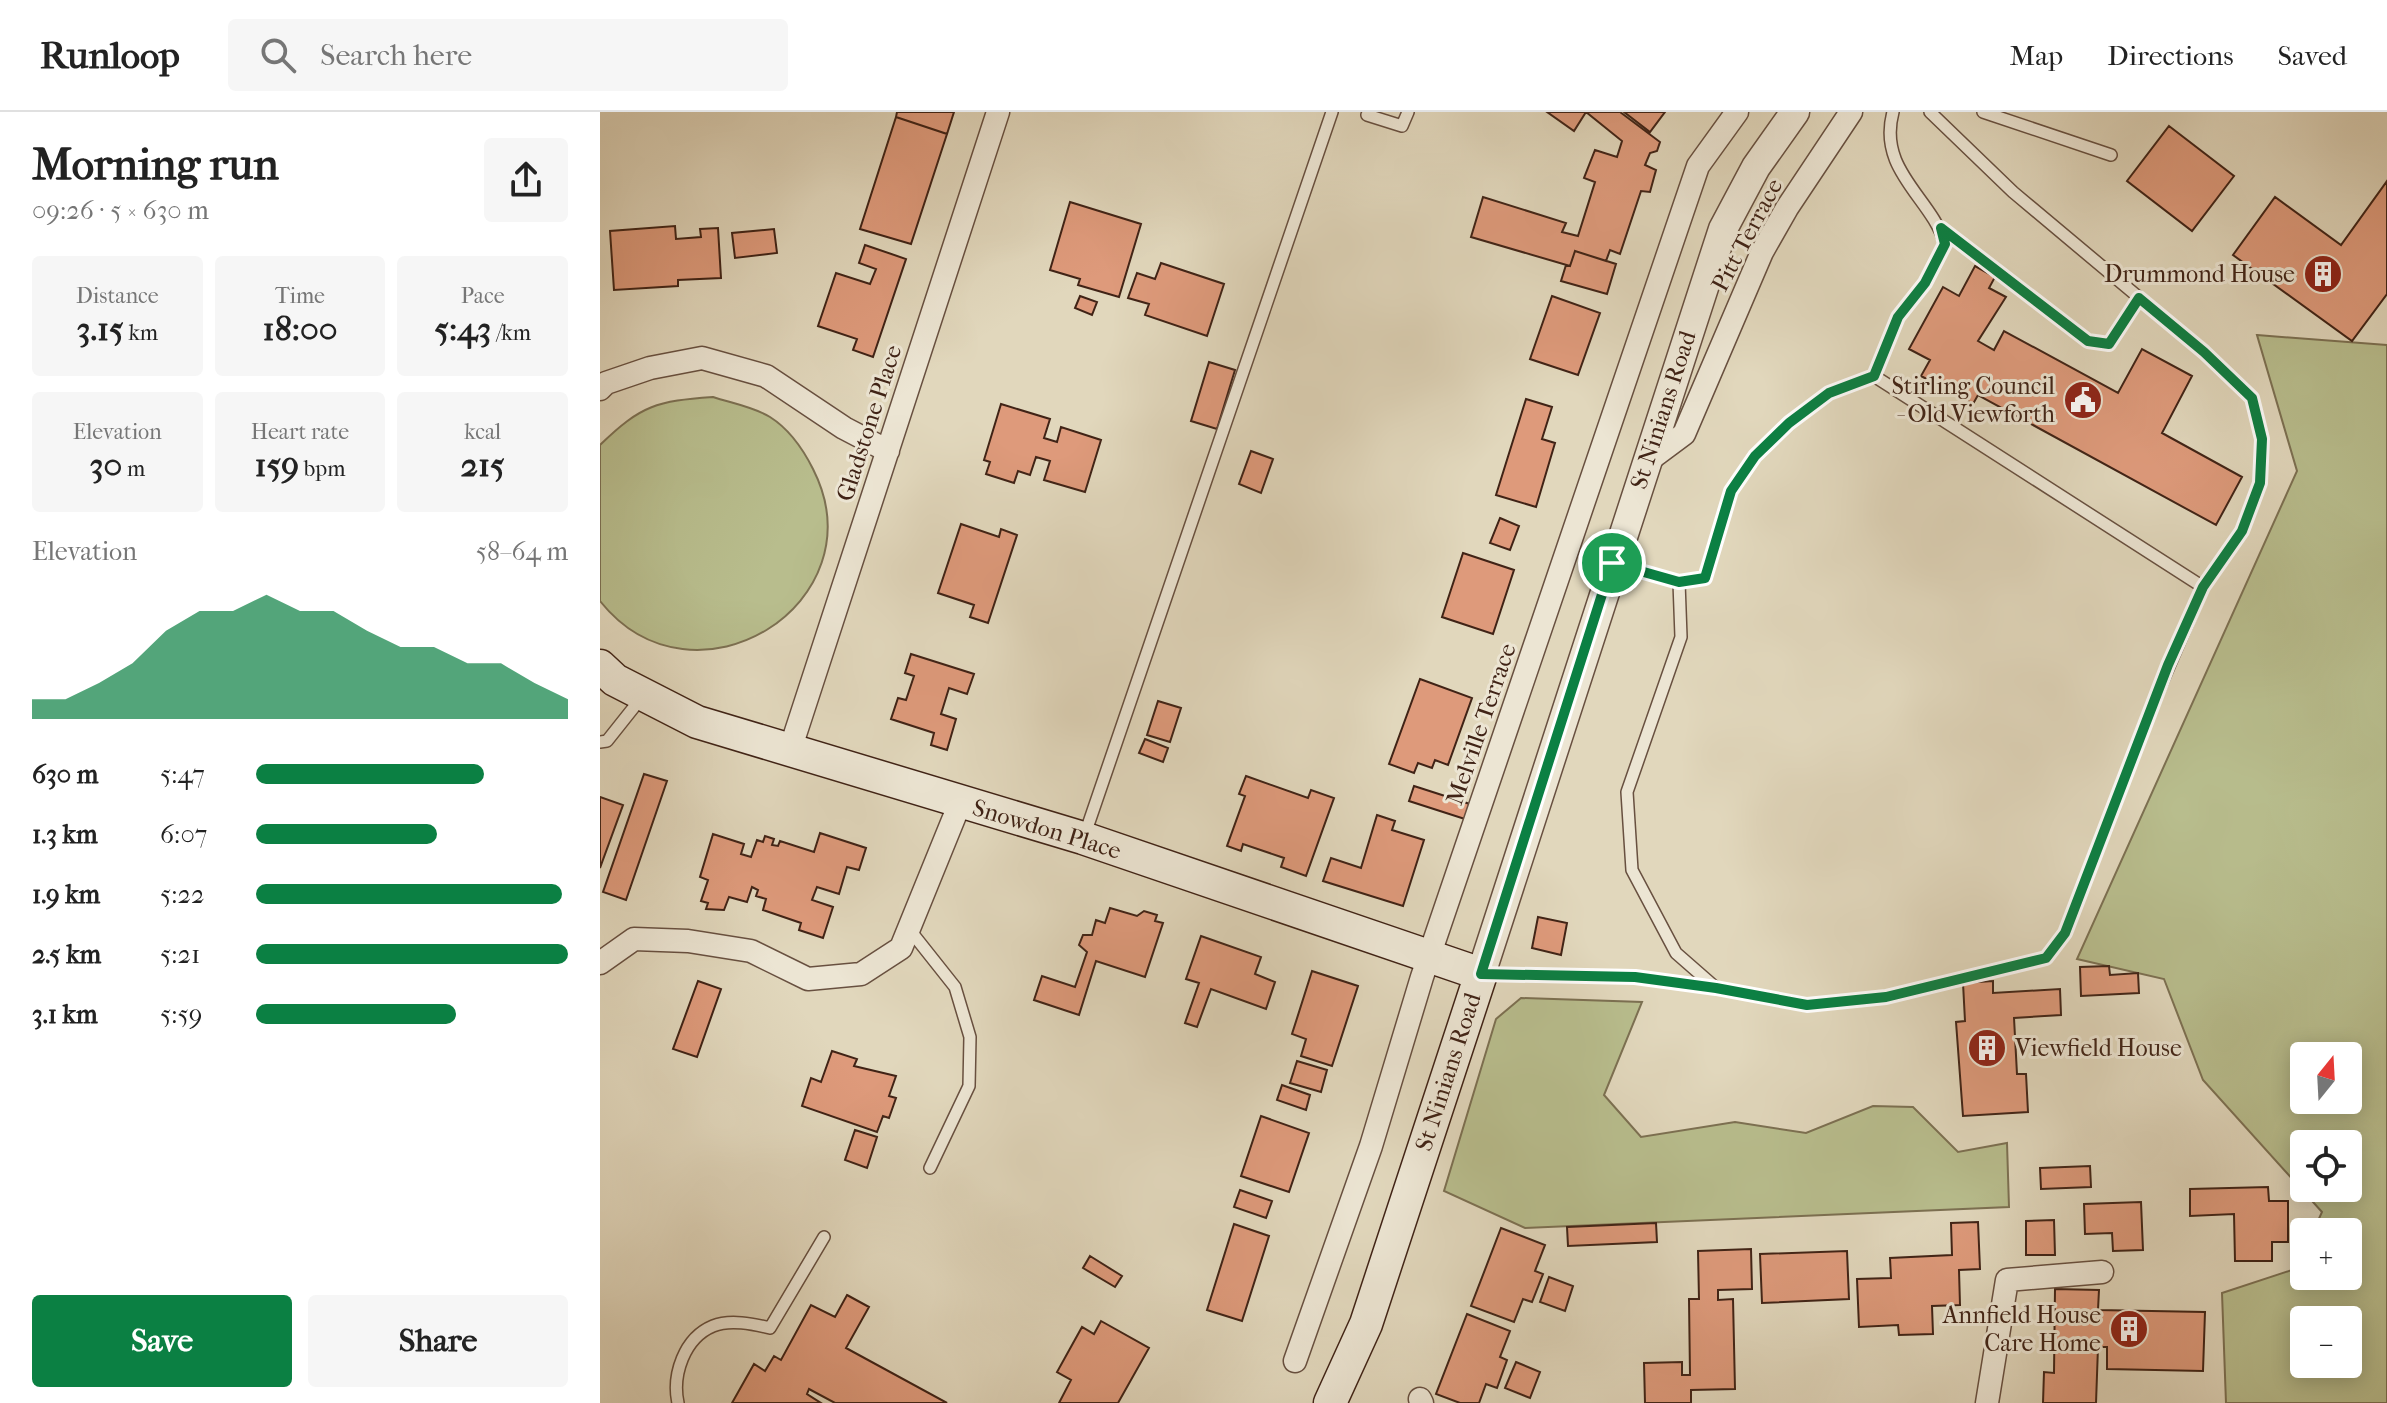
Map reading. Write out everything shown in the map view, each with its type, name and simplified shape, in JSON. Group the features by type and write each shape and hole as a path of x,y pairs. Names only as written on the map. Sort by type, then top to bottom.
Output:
{"main road":[{"name":"Snowdon Place","path":"608,673 697,722 1083,838 1481,974"},
{"name":"St Ninians Road","path":"1330,1403 1366,1324 1481,974"}],"street":[{"name":"Gladstone Place","path":"790,750 998,112"},
{"name":"Melville Terrace","path":"1295,1361 1371,1146 1430,957 1698,166 1737,112"},
{"name":"St Ninians Road","path":"1481,974 1723,229 1756,167 1795,112"},
{"name":"Pitt Terrace","path":"1645,463 1684,434 1762,252 1787,208 1851,112"},
{"path":"600,389 606,383 650,368 702,358 766,376 844,428 888,451"},
{"path":"600,963 634,939 688,941 751,951 808,979 861,974 901,948 960,803"},
{"path":"1987,1403 2007,1280 2102,1272"}],"lane":[{"path":"1083,838 1332,112"},
{"path":"1367,115 1402,126 1408,112"},
{"path":"1893,112 1889,128 1902,178 1941,228 2088,341 2109,344 2139,298"},
{"path":"1481,974 1635,977 1807,1005 1886,997 2046,958 2065,933 2155,699 2203,587 2242,531 2260,483 2262,439 2252,398 2204,352 2013,192 1930,112"},
{"path":"1983,112 2111,155"},
{"path":"1612,563 1679,582 1705,578 1731,491 1755,456 1789,423 1829,393 1874,376 1898,317 1925,283 1945,244 1941,228"},
{"path":"1874,376 2203,587"},
{"path":"1679,582 1681,637 1627,792 1632,870 1676,953 1716,988"},
{"path":"600,742 607,741 644,695"},
{"path":"909,929 955,987 970,1037 969,1086 930,1168"},
{"path":"678,1403 675,1390 678,1371 684,1354 696,1339 713,1326 745,1323 770,1328 824,1237"}],"green space":[{"path":"2257,335 2387,345 2387,1403 2226,1403 2222,1293 2290,1271 2290,1290 2362,1290 2362,1218 2319,1218 2322,1212 2313,1202 2362,1202 2362,1130 2290,1130 2290,1177 2203,1080 2164,979 2077,959 2297,471"},
{"path":"713,397 764,414 789,433 800,447 813,469 827,518 822,563 800,601 767,630 727,646 682,649 639,635 600,601 600,445 639,413 663,403"},
{"path":"1521,998 1642,1002 1604,1095 1641,1137 1735,1122 1806,1133 1873,1106 1913,1107 1958,1152 2007,1143 2009,1207 1525,1228 1444,1191 1496,1019"}],"building":[{"path":"897,112 954,112 947,134 896,117"},
{"path":"1547,112 1586,112 1574,131"},
{"path":"1586,112 1620,112 1660,142 1657,151 1650,153 1645,165 1656,170 1650,192 1641,191 1620,254 1610,250 1606,261 1575,251 1570,266 1471,237 1483,197 1566,223 1562,232 1578,236 1595,182 1584,178 1595,150 1617,157 1622,141"},
{"path":"1624,112 1665,112 1650,132"},
{"path":"896,117 947,134 911,244 860,229"},
{"path":"2169,126 2234,176 2192,231 2127,181"},
{"name":"Drummond House","path":"2387,181 2387,294 2352,341 2233,255 2275,197 2341,245"},
{"path":"1070,202 1141,224 1119,297 1078,285 1080,279 1050,270"},
{"path":"675,226 676,239 701,237 700,229 718,228 721,278 678,280 678,286 614,290 610,231"},
{"path":"774,229 777,253 735,258 732,233"},
{"path":"865,245 906,259 873,357 853,350 857,339 818,326 836,273 870,284 876,269 859,263"},
{"path":"1575,251 1616,264 1607,294 1561,281"},
{"path":"1161,263 1224,284 1207,336 1145,315 1149,304 1128,298 1137,273 1155,279"},
{"name":"Stirling Council - Old Viewforth","path":"1975,266 1995,277 1989,288 2006,297 1978,341 1994,350 2004,331 2118,393 2142,349 2192,376 2162,433 2242,477 2216,525 1978,395 1973,404 1921,376 1930,360 1909,349 1943,287 1959,296"},
{"path":"1080,296 1097,302 1092,315 1075,308"},
{"path":"1552,296 1600,313 1578,375 1530,359"},
{"path":"1209,362 1235,370 1217,429 1191,421"},
{"path":"1526,399 1552,407 1542,439 1555,443 1536,507 1496,495"},
{"path":"1001,404 1050,419 1044,438 1057,442 1061,427 1101,440 1085,492 1044,480 1050,461 1036,457 1030,475 1018,471 1014,483 986,474 990,462 984,460"},
{"path":"1251,451 1273,459 1261,493 1239,484"},
{"path":"1500,518 1519,526 1510,550 1490,543"},
{"path":"961,524 999,537 1001,529 1017,535 988,623 970,617 974,605 938,593"},
{"path":"1463,553 1514,570 1493,634 1442,617"},
{"path":"911,654 974,674 967,694 949,688 941,714 956,719 947,750 931,745 934,733 891,719 898,698 906,700 914,676 905,673"},
{"path":"1420,679 1472,698 1448,765 1435,760 1432,768 1418,763 1414,773 1389,764"},
{"path":"1158,701 1181,708 1170,742 1147,735"},
{"path":"1145,739 1168,748 1163,762 1139,753"},
{"path":"644,774 667,781 626,900 603,892"},
{"path":"1246,776 1308,798 1311,790 1334,798 1306,876 1281,867 1284,858 1243,844 1241,851 1227,846 1245,796 1239,794"},
{"path":"1414,786 1476,806 1471,821 1409,801"},
{"path":"600,797 623,805 600,868"},
{"path":"1377,815 1395,821 1392,830 1424,840 1403,906 1323,881 1331,858 1361,868"},
{"path":"820,833 866,848 859,870 847,867 839,894 817,887 812,900 833,907 823,938 799,930 801,923 763,910 766,899 756,896 758,890 752,887 747,902 729,897 724,910 706,909 708,903 701,901 708,880 700,877 713,834 744,844 741,854 751,857 757,840 763,842 765,836 774,839 772,845 778,846 780,841 814,852"},
{"path":"1110,908 1137,916 1144,911 1157,915 1155,921 1163,923 1145,977 1096,961 1079,1015 1034,1000 1042,976 1075,987 1087,952 1079,945 1083,935 1092,935 1096,920 1105,923"},
{"path":"1538,917 1567,923 1561,955 1532,948"},
{"path":"1201,936 1261,957 1255,974 1275,982 1266,1009 1211,989 1197,1027 1185,1023 1199,983 1186,979"},
{"path":"2109,966 2110,975 2138,973 2139,993 2081,996 2080,967"},
{"path":"1312,971 1358,986 1332,1066 1301,1056 1306,1039 1292,1034"},
{"path":"698,981 721,989 697,1057 673,1049"},
{"name":"Viewfield House","path":"1993,981 1993,993 2060,989 2061,1015 2014,1018 2017,1074 2026,1074 2028,1112 1963,1116 1956,1022 1965,1021 1963,983"},
{"path":"832,1051 857,1059 854,1066 896,1076 889,1096 896,1098 889,1118 883,1116 877,1132 802,1106 811,1078 821,1082"},
{"path":"1297,1061 1327,1070 1321,1092 1290,1083"},
{"path":"1282,1085 1310,1095 1306,1110 1277,1100"},
{"path":"1261,1116 1309,1133 1289,1192 1241,1176"},
{"path":"855,1130 877,1137 867,1168 845,1160"},
{"path":"2090,1166 2091,1187 2041,1189 2040,1168"},
{"path":"2268,1187 2269,1201 2288,1201 2288,1242 2272,1242 2272,1261 2235,1261 2234,1214 2190,1216 2190,1189"},
{"path":"1240,1190 1272,1201 1266,1218 1234,1207"},
{"path":"2141,1202 2143,1250 2113,1251 2112,1233 2085,1234 2084,1204"},
{"path":"2054,1220 2055,1255 2026,1255 2026,1221"},
{"path":"1978,1222 1980,1269 1959,1270 1960,1305 1932,1306 1933,1334 1899,1335 1898,1325 1859,1327 1857,1279 1891,1278 1890,1258 1952,1255 1951,1223"},
{"path":"1656,1223 1657,1242 1568,1246 1567,1227"},
{"path":"1234,1224 1269,1236 1242,1321 1207,1310"},
{"path":"1501,1228 1545,1245 1535,1271 1543,1274 1532,1302 1523,1299 1514,1322 1471,1306"},
{"path":"1751,1249 1752,1289 1718,1290 1718,1300 1733,1299 1735,1389 1691,1390 1691,1403 1645,1403 1644,1363 1682,1362 1682,1375 1690,1375 1689,1299 1699,1299 1698,1251"},
{"path":"1847,1251 1849,1299 1762,1303 1760,1254"},
{"path":"1090,1256 1122,1276 1115,1287 1083,1268"},
{"path":"1549,1277 1573,1286 1565,1311 1540,1302"},
{"name":"Annfield House Care Home","path":"2055,1289 2099,1290 2098,1310 2205,1312 2203,1371 2107,1369 2107,1347 2098,1347 2096,1403 2043,1403 2044,1372 2054,1373"},
{"path":"847,1295 869,1307 846,1348 947,1403 835,1403 809,1389 807,1394 821,1403 732,1403 754,1364 765,1371 774,1356 781,1360 811,1305 835,1317"},
{"path":"1467,1314 1510,1331 1500,1357 1507,1360 1497,1388 1486,1384 1479,1403 1460,1403 1436,1394"},
{"path":"1101,1321 1149,1348 1118,1403 1059,1403 1071,1380 1057,1372 1082,1327 1094,1334"},
{"path":"1516,1362 1540,1372 1530,1398 1505,1388"}],"place":[{"name":"Drummond House","path":"2323,274"},
{"name":"Stirling Council - Old Viewforth","path":"2083,400"},
{"name":"Viewfield House","path":"1987,1048"},
{"name":"Annfield House Care Home","path":"2129,1329"}],"route":[{"path":"1941,228 2088,341 2109,344 2139,298 2204,352 2252,398 2262,439 2260,483 2242,531 2203,587 2168,665 2065,933 2046,958 1886,997 1807,1005 1635,977 1481,974 1612,563 1679,582 1705,578 1731,491 1755,456 1789,423 1829,393 1874,376 1898,317 1925,283 1945,244 1941,228"}]}
